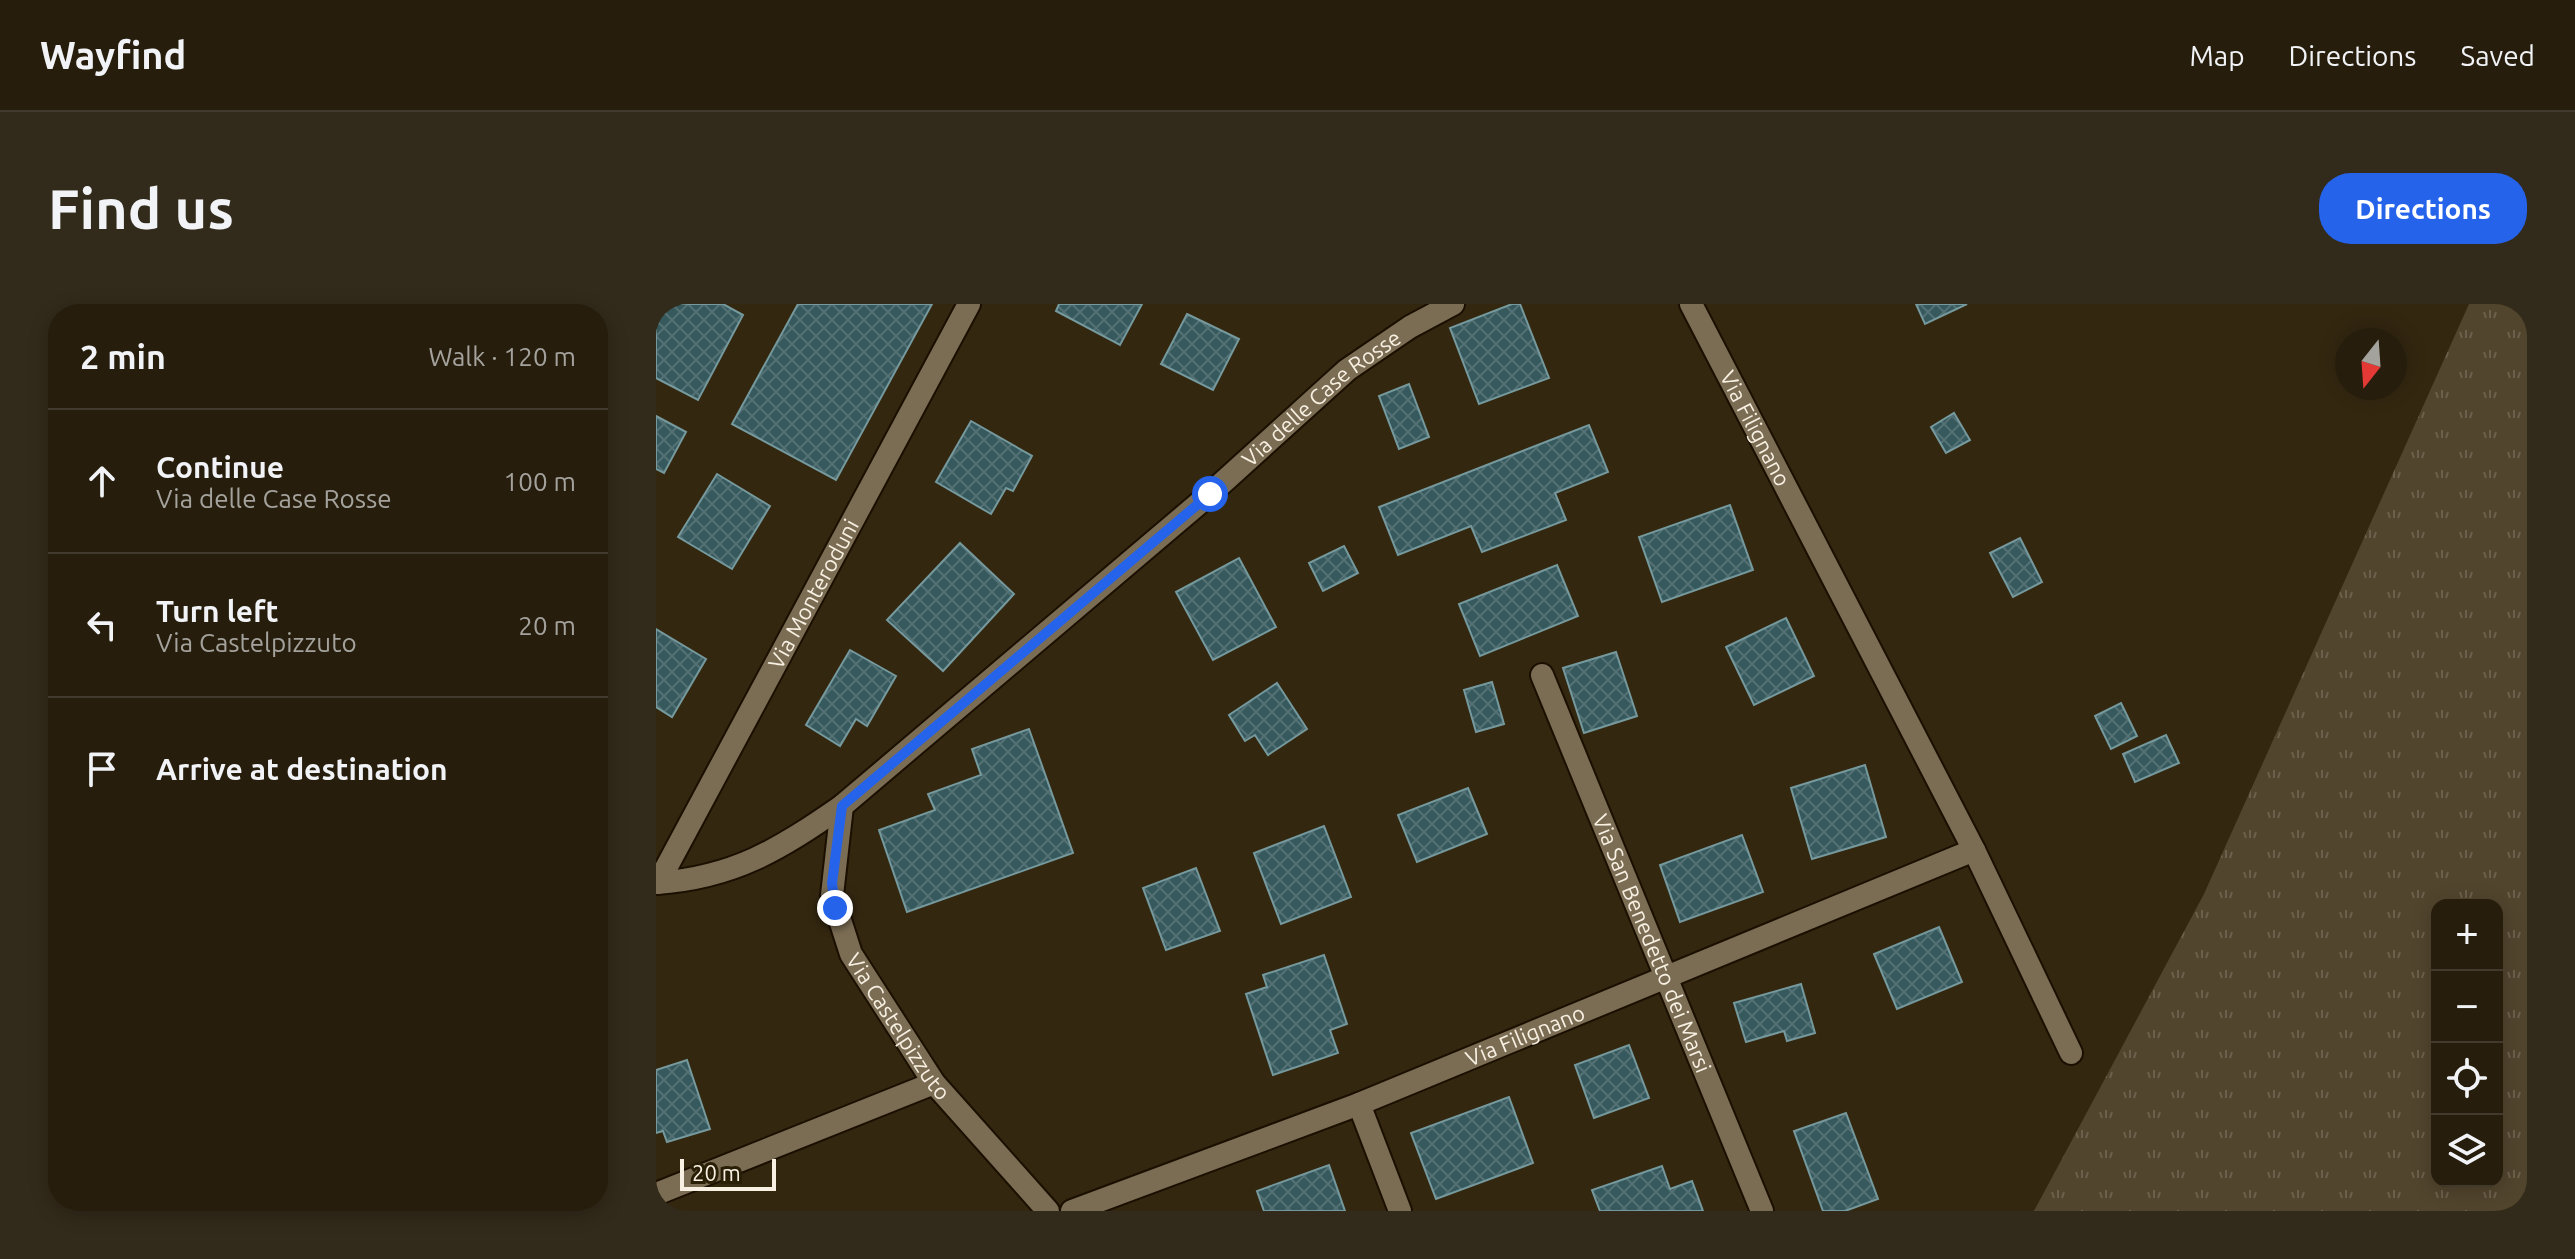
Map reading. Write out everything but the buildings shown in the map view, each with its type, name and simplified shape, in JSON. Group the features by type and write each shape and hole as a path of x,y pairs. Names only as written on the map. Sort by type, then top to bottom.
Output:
{"street":[{"name":"Via Monteroduni","path":"657,883 969,304"},
{"name":"Via delle Case Rosse","path":"657,883 738,868 781,848 842,806 1210,494 1347,370 1410,327 1453,304"},
{"name":"Via Filignano","path":"1691,304 1974,850 2071,1053"},
{"name":"Via San Benedetto dei Marsi","path":"1542,675 1669,978 1762,1211"},
{"name":"Via Castelpizzuto","path":"842,806 832,883 838,923 851,954 934,1083 1048,1211"},
{"name":"Via Filignano","path":"1072,1211 1359,1104 1974,850"},
{"path":"656,1194 934,1083"},
{"path":"1359,1104 1400,1211"}],"green space":[{"path":"2469,304 2527,304 2527,1211 2034,1211 2204,894"}],"route":[{"path":"835,908 832,883 842,806 1210,494"}]}
